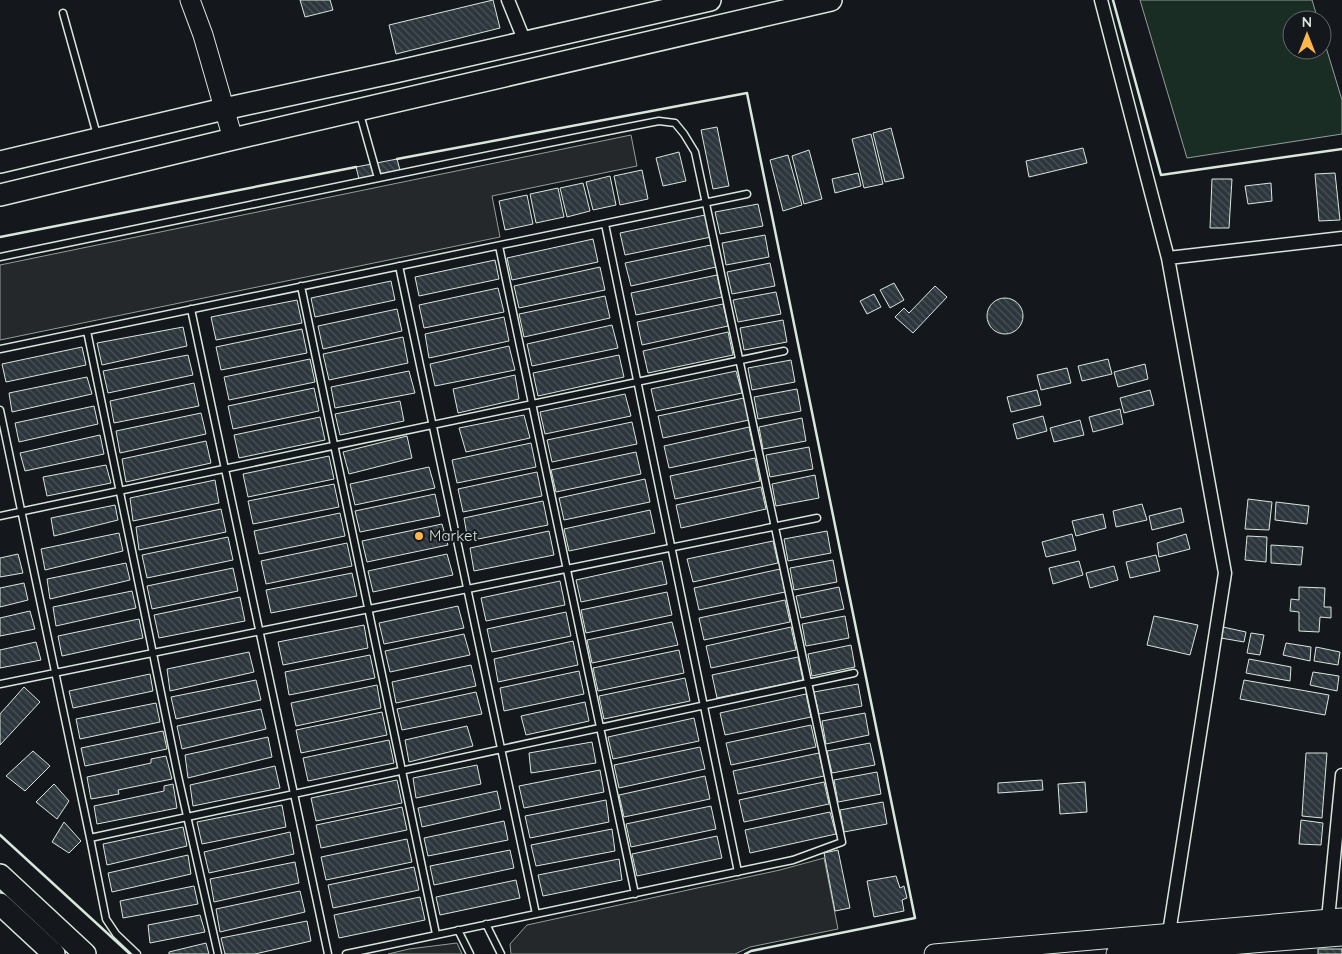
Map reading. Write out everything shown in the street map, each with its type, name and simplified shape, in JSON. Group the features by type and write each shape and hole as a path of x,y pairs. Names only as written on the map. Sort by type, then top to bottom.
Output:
{"main road":[{"path":"190,0 203,35 233,139"},
{"path":"0,162 224,109 526,42 654,10 680,7 710,0"},
{"path":"0,195 831,0"},
{"path":"680,7 687,33"},
{"path":"0,875 85,954"},
{"path":"0,904 54,954"},
{"path":"934,954 1335,918"},
{"path":"1116,954 1342,936"}],"street":[{"path":"508,0 526,42"},
{"path":"1101,0 1168,258 1225,573 1169,933"},
{"path":"1168,258 1342,238"},
{"path":"1335,918 1342,776"}],"lane":[{"path":"63,13 98,139"},
{"path":"359,110 378,178"},
{"path":"0,257 659,120 675,123 695,152 842,842 792,860 346,954"},
{"path":"0,348 747,194"},
{"path":"605,224 738,872"},
{"path":"499,246 635,894"},
{"path":"399,266 536,914"},
{"path":"301,286 436,934"},
{"path":"191,309 328,954"},
{"path":"87,331 153,653 218,954"},
{"path":"0,516 784,351"},
{"path":"0,410 106,919 116,934 137,954"},
{"path":"0,684 817,518"},
{"path":"90,838 854,672"},
{"path":"486,924 501,954"},
{"path":"458,930 470,954"}],"green space":[{"path":"1140,0 1312,0 1315,10 1282,10 1282,60 1330,60 1342,100 1342,134 1187,158"}],"shaded area":[{"path":"631,135 637,166 492,196 500,237 0,340 0,265"},
{"path":"824,858 838,929 750,947 735,954 511,954 510,944 527,925 780,870"},
{"path":"457,943 462,954 388,954 409,949"}],"building":[{"path":"300,0 330,0 333,10 305,17"},
{"path":"493,0 500,28 396,54 389,25"},
{"path":"717,127 729,186 713,189 701,130"},
{"path":"891,128 904,178 885,182 873,133"},
{"path":"871,134 883,184 864,188 852,139"},
{"path":"1083,148 1087,163 1029,177 1026,161"},
{"path":"809,150 822,199 804,204 792,156"},
{"path":"679,152 686,181 663,186 656,158"},
{"path":"788,155 802,205 783,211 770,160"},
{"path":"397,159 400,170 359,179 356,167"},
{"path":"642,170 648,199 620,205 614,176"},
{"path":"858,173 861,186 835,193 832,179"},
{"path":"1335,173 1340,220 1319,221 1315,174"},
{"path":"610,176 616,205 593,210 586,182"},
{"path":"1212,179 1232,179 1229,228 1210,228"},
{"path":"583,183 590,211 567,217 560,188"},
{"path":"1271,183 1272,201 1248,204 1245,186"},
{"path":"558,188 564,217 536,223 530,194"},
{"path":"527,195 533,224 505,230 499,201"},
{"path":"758,204 763,226 720,234 715,212"},
{"path":"705,215 711,237 625,255 620,233"},
{"path":"765,235 769,257 726,265 722,243"},
{"path":"593,239 598,262 512,280 507,258"},
{"path":"711,245 716,267 631,286 625,263"},
{"path":"495,260 499,279 419,296 415,277"},
{"path":"770,263 775,286 732,294 727,272"},
{"path":"600,267 605,290 519,308 514,286"},
{"path":"717,275 722,297 636,315 631,293"},
{"path":"391,281 395,300 315,317 311,298"},
{"path":"894,283 904,300 890,308 880,290"},
{"path":"935,286 947,297 913,333 895,317 904,308 909,313"},
{"path":"498,288 504,312 424,328 419,305"},
{"path":"776,292 781,314 738,322 733,300"},
{"path":"874,294 881,307 867,314 860,301"},
{"path":"605,296 610,318 524,337 519,314"},
{"path":"1005,298 1018,303 1023,316 1018,329 1005,334 992,329 987,316 992,303"},
{"path":"297,300 302,323 216,340 211,317"},
{"path":"723,304 728,326 642,345 637,322"},
{"path":"397,309 402,331 323,349 318,326"},
{"path":"504,317 509,341 429,358 425,334"},
{"path":"783,320 787,342 744,350 740,328"},
{"path":"612,325 618,348 532,366 527,344"},
{"path":"183,327 187,346 102,365 97,343"},
{"path":"302,329 307,353 221,370 216,347"},
{"path":"728,332 733,355 648,373 643,351"},
{"path":"403,337 408,363 329,380 323,354"},
{"path":"509,346 515,370 435,386 430,364"},
{"path":"82,347 86,365 6,382 2,364"},
{"path":"188,355 193,375 108,393 103,371"},
{"path":"619,355 624,377 538,396 533,373"},
{"path":"310,359 315,382 229,400 224,377"},
{"path":"1108,359 1112,374 1082,381 1078,366"},
{"path":"791,360 795,382 752,390 748,368"},
{"path":"1145,364 1148,379 1118,387 1114,372"},
{"path":"1067,368 1071,383 1041,390 1037,375"},
{"path":"409,371 415,393 335,408 331,387"},
{"path":"736,371 742,393 656,411 651,389"},
{"path":"515,375 519,399 458,413 453,389"},
{"path":"87,377 92,394 12,412 9,393"},
{"path":"194,383 199,406 114,423 110,401"},
{"path":"314,388 319,411 233,429 228,406"},
{"path":"797,389 801,411 758,419 754,397"},
{"path":"1037,390 1041,405 1011,412 1007,397"},
{"path":"1150,390 1154,405 1124,413 1120,398"},
{"path":"625,394 631,416 545,434 540,412"},
{"path":"744,398 749,420 663,438 658,416"},
{"path":"400,401 404,421 340,435 335,414"},
{"path":"94,406 98,424 19,442 15,423"},
{"path":"1120,409 1123,424 1093,432 1089,417"},
{"path":"201,413 206,434 120,453 116,431"},
{"path":"524,415 530,438 466,452 459,428"},
{"path":"1043,416 1047,431 1017,439 1013,424"},
{"path":"320,417 325,440 239,458 234,435"},
{"path":"802,418 806,441 763,449 759,427"},
{"path":"1080,420 1084,435 1054,442 1050,428"},
{"path":"632,422 637,444 552,462 547,440"},
{"path":"749,427 754,450 669,468 664,446"},
{"path":"100,435 104,454 25,471 20,453"},
{"path":"407,436 412,458 349,474 343,452"},
{"path":"206,441 211,463 126,482 122,459"},
{"path":"531,443 536,467 457,483 452,460"},
{"path":"809,447 813,469 770,477 766,455"},
{"path":"636,452 641,474 556,492 551,470"},
{"path":"329,456 334,479 248,497 243,474"},
{"path":"755,458 760,481 675,499 670,476"},
{"path":"106,465 111,483 47,496 43,477"},
{"path":"429,467 435,488 355,505 350,484"},
{"path":"537,472 542,496 463,512 458,489"},
{"path":"815,475 819,498 776,506 772,484"},
{"path":"645,479 650,502 564,520 559,498"},
{"path":"215,480 219,503 133,521 130,498"},
{"path":"334,484 339,507 253,524 248,501"},
{"path":"761,487 766,509 681,528 676,505"},
{"path":"435,494 440,516 360,532 355,511"},
{"path":"1248,499 1272,502 1269,530 1245,529"},
{"path":"543,501 548,525 468,541 464,518"},
{"path":"1276,502 1309,506 1307,524 1275,520"},
{"path":"1142,504 1147,520 1116,527 1113,511"},
{"path":"115,505 118,520 54,536 51,518"},
{"path":"1181,508 1184,522 1152,530 1149,516"},
{"path":"221,509 226,532 139,550 136,527"},
{"path":"650,510 655,533 569,551 564,529"},
{"path":"340,513 345,536 259,554 254,531"},
{"path":"1103,514 1106,528 1076,536 1072,521"},
{"path":"442,524 448,545 367,562 362,541"},
{"path":"549,531 554,555 474,571 470,548"},
{"path":"827,531 831,553 788,561 784,539"},
{"path":"119,533 123,551 45,570 41,549"},
{"path":"1072,534 1076,550 1046,557 1042,542"},
{"path":"1186,534 1190,549 1159,557 1157,543"},
{"path":"1247,536 1267,537 1266,562 1245,560"},
{"path":"228,537 233,560 147,578 142,555"},
{"path":"773,541 778,563 693,582 687,559"},
{"path":"347,543 352,566 266,584 261,561"},
{"path":"1271,545 1303,547 1301,565 1271,563"},
{"path":"18,554 23,573 0,577 0,558"},
{"path":"447,554 453,575 373,592 368,571"},
{"path":"1156,555 1160,571 1130,578 1126,562"},
{"path":"833,560 837,582 794,590 790,568"},
{"path":"662,561 667,584 581,602 576,580"},
{"path":"1079,561 1083,575 1053,584 1049,568"},
{"path":"126,563 130,580 50,599 47,579"},
{"path":"1114,566 1118,580 1090,588 1086,573"},
{"path":"233,568 238,591 152,609 147,586"},
{"path":"780,569 785,592 699,610 694,588"},
{"path":"352,573 357,596 271,613 266,590"},
{"path":"560,581 565,605 486,621 481,598"},
{"path":"24,583 28,600 0,607 0,588"},
{"path":"839,587 844,609 801,618 796,596"},
{"path":"1299,587 1325,588 1324,607 1331,607 1331,618 1320,617 1319,632 1299,631 1299,612 1290,611 1291,599 1299,600"},
{"path":"132,591 136,608 56,626 53,607"},
{"path":"667,592 672,615 586,633 581,610"},
{"path":"240,597 245,621 159,638 154,615"},
{"path":"785,600 790,622 704,640 699,618"},
{"path":"458,606 464,628 384,644 379,623"},
{"path":"30,611 35,629 0,636 0,618"},
{"path":"566,612 571,636 492,652 487,629"},
{"path":"845,616 849,638 806,646 802,624"},
{"path":"1154,616 1198,625 1190,655 1147,645"},
{"path":"139,619 143,638 62,656 58,636"},
{"path":"672,622 678,645 592,663 587,640"},
{"path":"364,625 368,648 283,665 278,642"},
{"path":"791,627 796,650 711,668 706,646"},
{"path":"1223,627 1246,632 1244,642 1221,638"},
{"path":"1251,633 1264,635 1260,655 1247,653"},
{"path":"464,634 470,655 390,672 385,651"},
{"path":"573,641 578,665 498,682 494,659"},
{"path":"36,642 41,660 0,668 0,650"},
{"path":"1286,643 1311,647 1310,661 1283,655"},
{"path":"851,645 855,667 812,676 808,654"},
{"path":"1316,647 1340,652 1338,665 1314,661"},
{"path":"679,650 684,673 598,691 593,668"},
{"path":"249,652 254,672 170,691 167,669"},
{"path":"370,655 375,678 289,695 285,672"},
{"path":"798,657 803,680 717,698 712,675"},
{"path":"1249,659 1291,667 1290,681 1246,673"},
{"path":"471,665 476,686 396,703 392,682"},
{"path":"579,671 584,694 504,711 500,688"},
{"path":"1313,672 1339,676 1337,691 1310,685"},
{"path":"150,674 153,691 73,708 69,691"},
{"path":"685,678 690,701 604,719 599,696"},
{"path":"256,680 261,700 176,719 171,697"},
{"path":"1244,680 1329,695 1325,715 1240,699"},
{"path":"858,684 862,706 819,714 814,692"},
{"path":"377,685 381,708 296,726 291,703"},
{"path":"24,687 40,702 0,745 0,714"},
{"path":"476,692 482,714 402,730 397,709"},
{"path":"806,694 811,717 725,735 720,713"},
{"path":"585,702 589,721 526,735 521,716"},
{"path":"156,703 160,722 80,739 76,719"},
{"path":"261,709 266,729 182,749 177,726"},
{"path":"382,712 387,735 301,753 296,730"},
{"path":"865,713 869,735 826,744 822,721"},
{"path":"694,718 699,741 613,759 608,737"},
{"path":"811,725 816,747 731,765 726,743"},
{"path":"467,726 473,746 409,762 405,740"},
{"path":"163,731 167,749 85,766 81,748"},
{"path":"268,737 272,757 188,778 185,755"},
{"path":"389,740 394,763 308,781 303,758"},
{"path":"592,742 596,763 531,773 529,753"},
{"path":"870,743 875,765 832,773 827,751"},
{"path":"700,747 705,769 619,788 614,765"},
{"path":"33,751 50,766 25,791 6,776"},
{"path":"819,753 824,776 738,794 733,771"},
{"path":"1306,753 1327,753 1322,818 1302,816"},
{"path":"166,756 172,779 118,790 119,794 91,799 87,777 151,763 151,759"},
{"path":"477,765 481,784 416,798 413,778"},
{"path":"275,766 280,788 193,806 190,785"},
{"path":"600,770 604,792 524,808 519,786"},
{"path":"877,772 881,794 838,802 834,780"},
{"path":"705,776 710,799 624,817 619,795"},
{"path":"397,780 402,803 316,821 311,798"},
{"path":"1042,780 1043,790 998,793 998,783"},
{"path":"824,782 829,804 744,822 739,800"},
{"path":"1085,782 1087,812 1060,814 1058,784"},
{"path":"54,784 69,801 57,819 36,802"},
{"path":"173,784 177,808 97,824 94,806 164,791 164,786"},
{"path":"497,791 501,809 422,827 418,808"},
{"path":"606,800 609,822 530,838 525,816"},
{"path":"883,802 887,824 844,832 840,810"},
{"path":"282,805 286,827 202,844 197,822"},
{"path":"711,806 716,829 631,847 626,824"},
{"path":"402,807 407,830 321,848 316,825"},
{"path":"830,812 836,834 750,853 745,830"},
{"path":"1301,820 1323,823 1321,845 1299,844"},
{"path":"504,821 508,840 428,856 424,838"},
{"path":"64,822 81,841 69,853 52,842"},
{"path":"183,827 187,846 107,865 103,844"},
{"path":"612,829 615,851 536,866 531,845"},
{"path":"290,832 294,854 209,873 204,852"},
{"path":"717,836 722,858 637,876 632,854"},
{"path":"407,839 412,862 326,880 321,857"},
{"path":"510,850 514,868 434,885 430,866"},
{"path":"838,850 850,908 835,911 824,853"},
{"path":"188,855 191,874 112,892 108,873"},
{"path":"619,859 622,880 543,896 538,875"},
{"path":"295,862 299,883 214,902 210,879"},
{"path":"414,867 419,890 333,908 328,885"},
{"path":"896,876 900,888 904,886 907,898 902,900 904,911 874,917 867,881"},
{"path":"516,880 520,898 440,915 436,897"},
{"path":"194,886 198,904 123,918 120,901"},
{"path":"300,891 305,912 220,932 216,909"},
{"path":"420,897 425,920 339,938 334,915"},
{"path":"200,915 205,932 150,943 148,925"},
{"path":"307,921 311,941 255,954 225,954 221,938"},
{"path":"206,943 209,954 169,954 169,952"},
{"path":"1318,949 1342,949 1342,954 1318,954"}],"wall":[{"path":"1113,0 1161,175 1342,149"},
{"path":"397,159 747,93 915,918 751,951 745,954"},
{"path":"0,237 356,167"},
{"path":"0,835 130,954"}],"place":[{"name":"Market","path":"419,536"}]}
